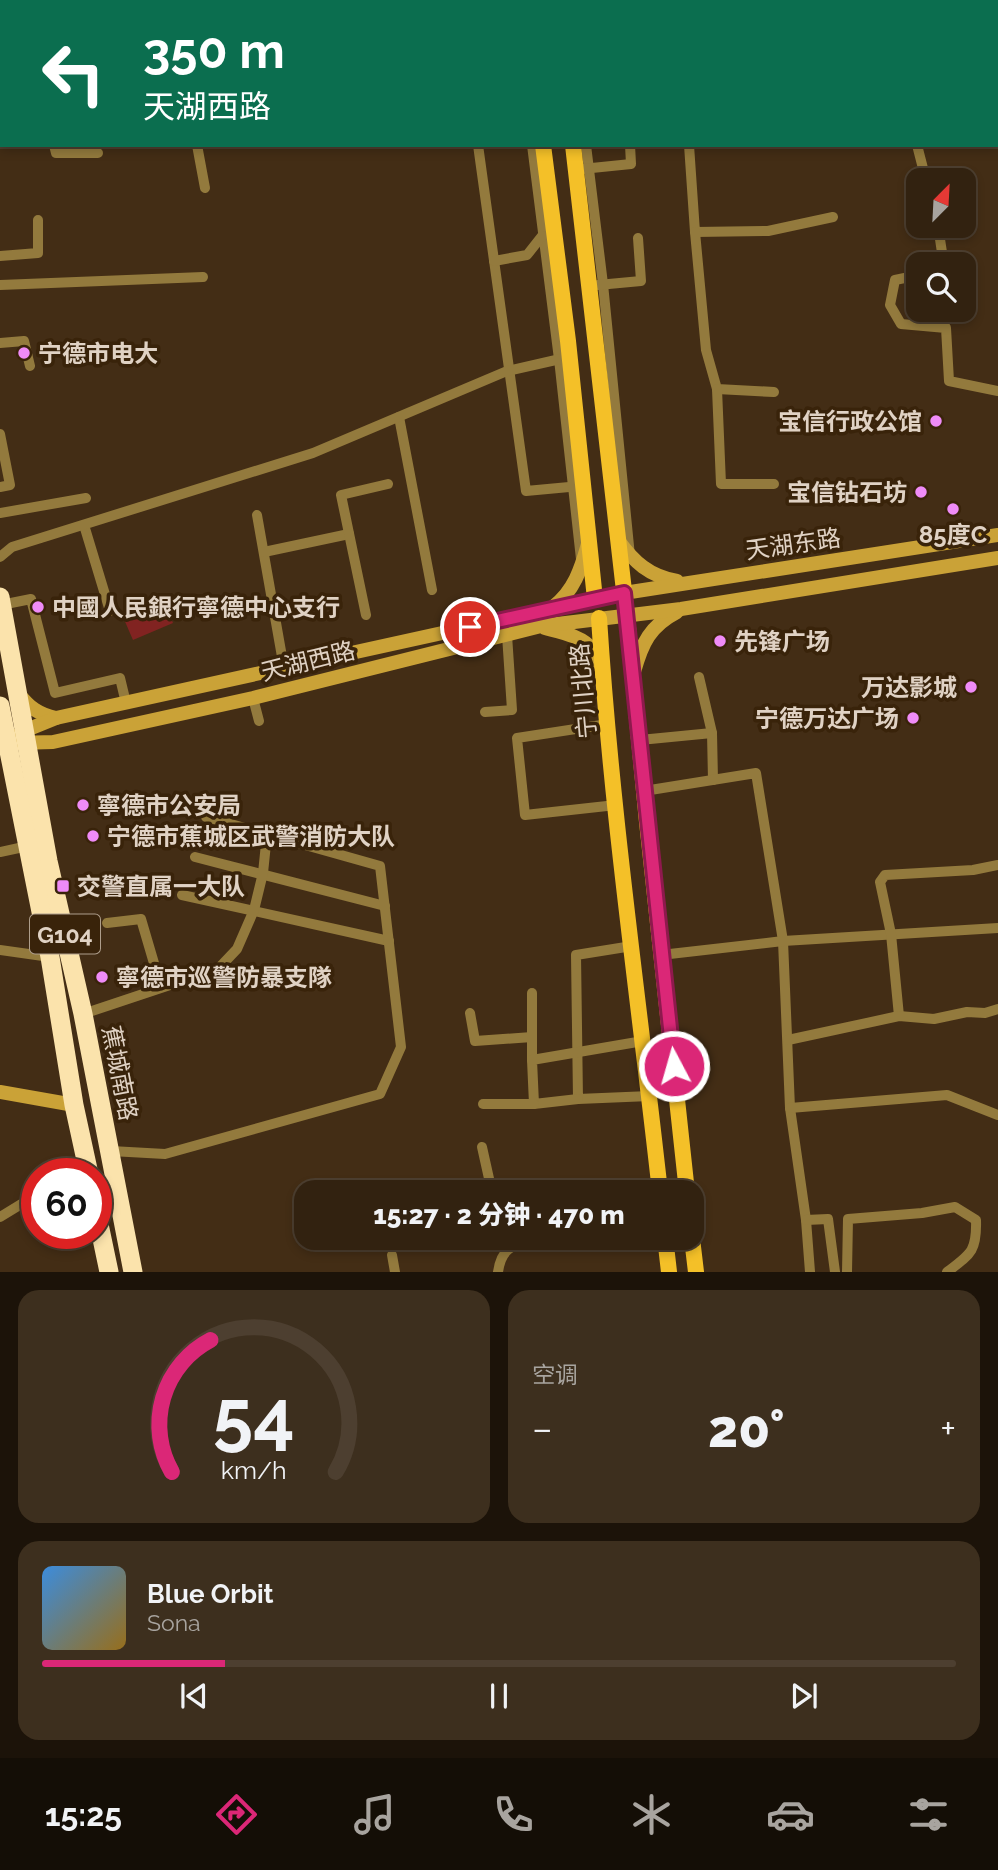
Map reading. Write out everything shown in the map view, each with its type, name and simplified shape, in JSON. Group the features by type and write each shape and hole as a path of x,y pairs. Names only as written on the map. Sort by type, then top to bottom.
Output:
{"highway":[{"name":"蕉城南路","path":"1,601 17,692 8,750 33,780 111,1151 133,1272"},
{"name":"蕉城南路","path":"0,706 50,957 74,1105 86,1158"},
{"path":"104,1249 109,1272"}],"main road":[{"name":"宁川北路","path":"543,147 578,486 586,511 599,618 616,804 659,1180"},
{"name":"宁川北路","path":"574,147 582,169 596,285 614,508 686,1180"},
{"path":"586,511 614,508"},
{"name":"天湖东路","path":"595,599 688,582 998,535"},
{"path":"618,540 630,556 647,571 666,579 688,582 698,605"},
{"path":"550,609 565,597 582,565 589,543"},
{"name":"天湖东路","path":"599,618 681,609 998,558"},
{"name":"天湖西路","path":"8,750 56,718 595,599"},
{"path":"633,677 640,648 653,629 681,609"},
{"path":"524,615 533,628 571,635 594,650 604,689 635,695"},
{"name":"天湖西路","path":"8,750 253,698 533,628 599,618"},
{"path":"17,692 29,708 40,715 56,718"},
{"path":"33,780 35,760 41,749 53,742"},
{"path":"0,1092 74,1105"},
{"path":"666,1250 668,1272"},
{"path":"693,1250 696,1272"}],"street":[{"path":"54,147 56,153 98,153"},
{"path":"197,147 205,188"},
{"path":"478,147 526,491 578,486 582,565"},
{"path":"0,557 12,547 313,453 509,370 564,358 542,235 531,147"},
{"path":"586,147 582,169 631,164 630,147"},
{"path":"689,147 706,350 717,389 722,484 774,484"},
{"path":"918,147 923,168"},
{"path":"494,261 527,256 552,218"},
{"path":"695,232 768,231 833,218"},
{"path":"0,256 38,253 38,220"},
{"path":"630,556 596,285 641,281 638,238"},
{"path":"0,285 203,277"},
{"path":"906,278 895,280 890,305 901,324 946,328 949,382 998,391"},
{"path":"0,344 24,341 30,366"},
{"path":"717,389 774,392"},
{"path":"399,417 432,590"},
{"path":"0,434 10,485 0,487"},
{"path":"366,615 341,495 388,484"},
{"path":"0,513 86,498"},
{"path":"257,515 284,668"},
{"path":"84,525 110,611"},
{"path":"264,552 349,534"},
{"path":"1,601 30,599 55,693 120,678 126,703"},
{"path":"485,712 512,710 507,635"},
{"path":"699,677 712,733 713,780"},
{"path":"253,698 259,721"},
{"path":"608,724 517,738 525,814 616,804"},
{"path":"640,740 712,733"},
{"path":"644,791 756,774 783,941 790,1108 806,1220 810,1272"},
{"path":"111,1151 165,1154 380,1094 401,1047 380,866 206,817"},
{"path":"83,1014 218,969 237,949 254,911 263,873 267,834"},
{"path":"0,852 28,846"},
{"path":"195,857 385,906"},
{"path":"899,1016 891,934 880,882 885,875 973,870 998,864"},
{"path":"182,895 389,942"},
{"path":"107,923 141,919 161,987"},
{"path":"662,955 783,941 998,928"},
{"path":"578,1099 576,954 632,946"},
{"path":"0,950 50,957"},
{"path":"532,993 534,1104"},
{"path":"788,1040 899,1016 934,1019 998,1009"},
{"path":"470,1013 475,1041 532,1037"},
{"path":"532,1060 643,1041"},
{"path":"790,1108 947,1095 998,1115"},
{"path":"483,1104 534,1104 650,1096"},
{"path":"482,1147 489,1180"},
{"path":"0,1217 21,1204"},
{"path":"847,1272 848,1219 922,1213 955,1207 976,1220 976,1235 974,1250 947,1272"},
{"path":"806,1220 828,1219 835,1272"},
{"path":"498,1272 499,1259 505,1250"},
{"path":"392,1255 395,1272"}],"shaded area":[{"path":"163,599 173,623 133,640 123,617"}],"place":[{"name":"宁德市电大","path":"24,353"},
{"name":"宝信行政公馆","path":"936,421"},
{"name":"宝信钻石坊","path":"921,492"},
{"name":"85度C","path":"953,509"},
{"name":"中國人民銀行寧德中心支行","path":"38,607"},
{"name":"先锋广场","path":"720,641"},
{"name":"万达影城","path":"971,687"},
{"name":"宁德万达广场","path":"913,718"},
{"name":"寧德市公安局","path":"83,805"},
{"name":"宁德市蕉城区武警消防大队","path":"93,836"},
{"name":"交警直属一大队","path":"63,886"},
{"name":"寧德市巡警防暴支隊","path":"102,977"}],"route":[{"path":"470,627 624,593 674,1066"}]}
